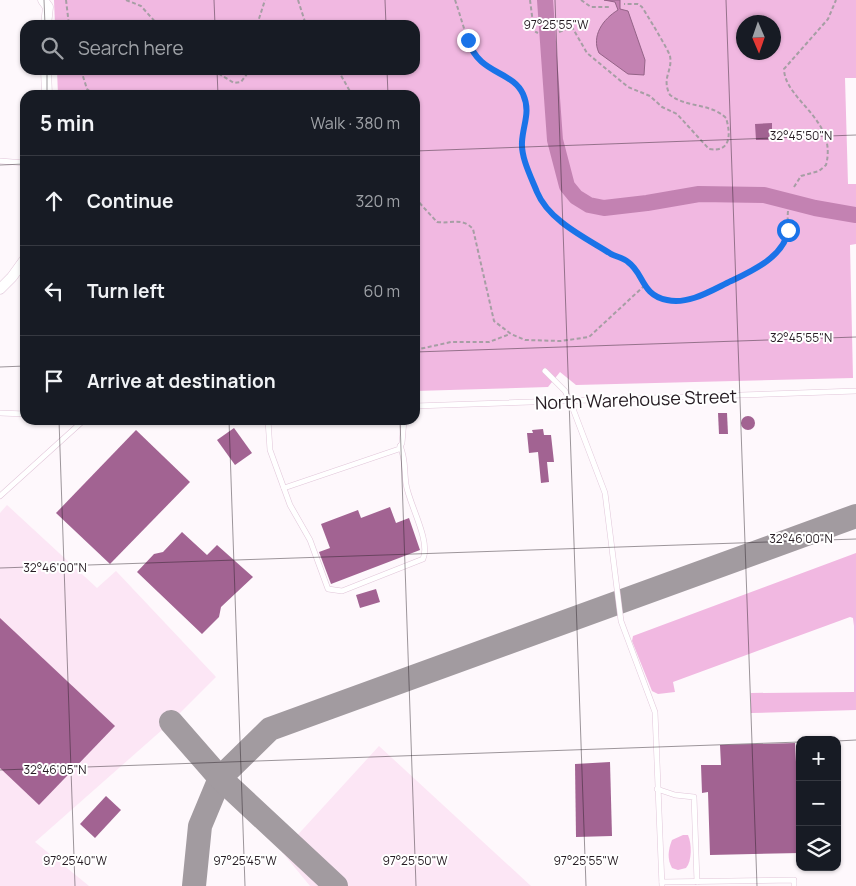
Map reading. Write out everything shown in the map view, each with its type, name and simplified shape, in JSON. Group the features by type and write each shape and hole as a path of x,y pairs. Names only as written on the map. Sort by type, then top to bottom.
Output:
{"street":[{"path":"43,0 48,7 47,20"},
{"path":"46,75 47,90"},
{"path":"0,289 20,266"}],"lane":[{"path":"0,161 20,163"},
{"path":"545,371 565,391 570,401 605,493 621,621 655,712 662,884 794,880 794,886"},
{"name":"North Warehouse Street","path":"420,406 856,391"},
{"path":"0,413 20,414"},
{"path":"0,496 78,425"},
{"path":"268,425 270,450 297,520 310,540 328,589 342,591 423,559 425,546 409,497 406,484 405,457 400,446 403,425"},
{"path":"284,488 398,449 400,446"},
{"path":"657,789 676,795 694,797 697,882"}],"path":[{"path":"66,0 68,20"},
{"path":"126,0 141,6 154,20"},
{"path":"259,20 265,0"},
{"path":"298,0 304,20"},
{"path":"455,0 471,48 484,65 511,80 523,94 528,110 522,151 538,194 544,204 566,225 611,254 628,261 644,286 658,296 678,301 702,294 744,275 770,257 787,239 788,211"},
{"path":"530,0 532,24 534,31 538,33"},
{"path":"581,0 591,7 611,7"},
{"path":"794,187 801,176 819,171 826,165 827,146 825,136 810,110 784,79 784,69 828,19 836,0"},
{"path":"559,32 572,27 582,47 610,73 628,87 650,96 662,107 677,114 710,150 722,149 727,145 730,137 726,118 714,110 682,102 670,95 665,80 670,65 666,48 642,7 638,4 624,4"},
{"path":"82,75 87,90"},
{"path":"221,75 234,83 241,82 246,75"},
{"path":"341,75 349,90"},
{"path":"420,203 437,222 466,222 473,229 490,299 490,311 494,321 511,334 525,340 543,342 589,337 644,286"},
{"path":"420,349 451,342 479,344 511,334"}],"shaded area":[{"path":"54,0 856,0 856,78 845,78 848,184 856,184 856,244 850,245 853,378 576,385 560,372 548,387 420,391 420,90 58,90 57,75 420,75 420,20 55,20"},
{"path":"604,0 620,0 620,9 628,11 645,60 644,75 628,74 599,53 596,40 600,28 618,10 615,2"},
{"path":"7,505 97,588 116,571 216,677 171,722 35,842 89,886 0,886 0,513"},
{"path":"856,553 856,710 751,713 751,693 854,692 854,626 853,618 850,617 673,682 675,692 658,694 652,691 632,641 633,636"},
{"path":"379,746 531,886 310,886 282,852"},
{"path":"688,835 691,848 690,857 686,868 678,870 672,868 669,861 669,851 672,840"}],"building":[{"path":"772,123 772,140 756,140 755,124"},
{"path":"718,413 727,413 728,434 719,434"},
{"path":"748,416 753,418 755,423 753,428 748,430 743,428 741,423 743,418"},
{"path":"234,428 252,453 235,465 217,440"},
{"path":"543,429 544,435 551,435 554,462 547,462 549,482 541,483 538,452 529,453 527,433 533,433 532,430"},
{"path":"136,430 190,482 110,564 56,513"},
{"path":"390,507 396,523 409,518 420,550 331,584 319,552 330,548 321,524 358,510 361,518"},
{"path":"182,532 207,555 217,545 253,577 221,607 219,617 202,634 137,572 154,554 163,552"},
{"path":"376,589 380,602 360,608 356,595"},
{"path":"0,618 115,726 39,805 0,768"},
{"path":"795,743 796,853 710,855 708,792 702,793 701,765 721,765 720,745"},
{"path":"610,762 612,836 576,837 575,764"},
{"path":"106,796 121,810 95,838 80,824"}],"waterway":[{"path":"545,0 555,140 567,186 576,197 589,205 604,208 699,194 764,195 815,208 856,215"}],"taxiway":[{"path":"336,886 220,778 270,729 856,516"},
{"path":"171,722 220,778 200,826 194,886"}],"route":[{"path":"468,40 471,48 484,65 491,71 511,80 523,94 528,110 522,151 538,194 544,204 566,225 611,254 628,261 644,286 658,296 666,300 688,300 744,275 780,248 787,239 788,230"}]}
